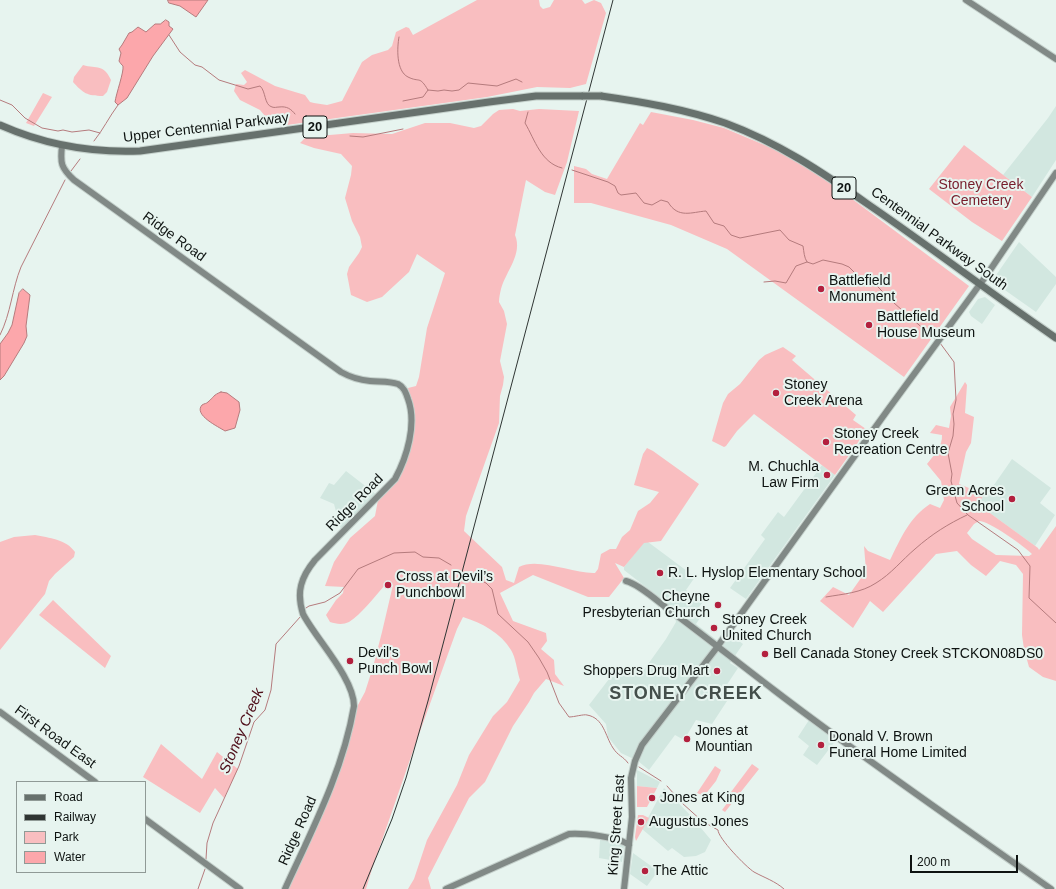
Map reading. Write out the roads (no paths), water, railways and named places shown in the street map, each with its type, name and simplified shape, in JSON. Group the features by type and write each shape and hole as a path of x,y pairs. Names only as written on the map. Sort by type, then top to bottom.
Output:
{"main road":[{"path":"966,0 1056,59"},
{"name":"Upper Centennial Parkway","path":"0,125 27,136 62,146 117,152 154,150 536,96 601,96 660,105 696,114"},
{"name":"Centennial Parkway South","path":"696,114 753,134 780,147 811,165 896,223 1056,338"},
{"name":"Ridge Road","path":"62,146 60,162 66,173 74,180 341,372 362,380 398,384 404,389 409,402 411,416 410,430 402,465 395,479 315,560 308,568 301,584 300,604 303,614 347,683 354,700 354,706 343,752 325,801 285,889"},
{"path":"980,284 1056,173"},
{"name":"King Street East","path":"624,889 632,817 631,778 635,761 642,745 718,646 887,410 980,284"},
{"path":"626,581 630,582 646,593 718,646 775,691 898,781 1051,889"},
{"name":"First Road East","path":"0,712 94,781"},
{"path":"146,820 240,889"},
{"path":"446,889 569,834 613,838 625,841 629,845"}],"water":[{"path":"168,0 208,0 196,17 180,6 169,3"},
{"path":"166,20 169,22 169,26 173,29 153,56 127,98 118,105 115,102 123,69 123,66 119,61 121,53 119,49 129,33 138,27 146,32 155,24 160,24"},
{"path":"23,289 30,295 26,326 27,336 4,376 0,380 0,344 12,325 19,293"},
{"path":"221,392 227,393 239,402 240,410 235,428 225,431 204,417 200,409 202,405"}],"waterway":[{"path":"169,35 180,52 195,65 202,67 219,80 248,89 260,86 269,106 287,107 295,114"},
{"path":"399,37 398,59 401,70 408,77 421,81 428,90"},
{"path":"403,101 423,97 428,90 459,90 468,83 497,86 516,79 522,82"},
{"path":"0,100 12,105 25,118 42,128 72,132 89,130 100,133"},
{"path":"94,141 118,105"},
{"path":"528,112 525,123 539,150 549,161 562,168"},
{"path":"350,136 363,137 403,129"},
{"path":"71,171 80,159"},
{"path":"572,170 608,182 615,186 618,193 621,195 636,193 644,203 652,205 661,200 668,202 676,211 681,213 706,211 714,223 724,226 731,235 740,238 780,230 789,240 803,246 807,262 813,264 823,260 842,264 849,267 857,275 873,282 894,303 935,339"},
{"path":"0,335 7,318 15,284 21,267 65,180"},
{"path":"764,282 775,281 786,283 796,266 807,262"},
{"path":"940,343 954,362 956,400 953,414 953,436 948,453 952,474 951,481 957,503 968,515 1018,550 1030,566 1029,598 1056,623"},
{"path":"826,597 852,593 870,586 887,575 910,553 928,539 967,515"},
{"name":"Stoney Creek","path":"306,608 325,602 340,593 358,569 394,553 415,552 423,557 439,558 451,565"},
{"name":"Stoney Creek","path":"477,579 486,583 492,589 498,614 528,642 539,658 547,672 559,703 569,717 586,715 597,720 601,724 615,751 628,763"},
{"name":"Stoney Creek","path":"206,859 207,843 213,823 239,766 254,722 265,710 271,690 276,644 301,616"},
{"name":"Stoney Creek","path":"639,767 661,781"},
{"name":"Stoney Creek","path":"667,786 682,803 702,821 718,830 722,839 739,859 750,869 784,889"},
{"name":"Stoney Creek","path":"198,889 205,869"}],"railway":[{"path":"363,889 392,819 406,778 428,701 613,0"}],"place":[{"name":"Battlefield Monument","path":"821,289"},
{"name":"Battlefield House Museum","path":"869,325"},
{"name":"Stoney Creek Arena","path":"776,393"},
{"name":"Stoney Creek Recreation Centre","path":"826,442"},
{"name":"M. Chuchla Law Firm","path":"827,475"},
{"name":"Green Acres School","path":"1012,499"},
{"name":"R. L. Hyslop Elementary School","path":"660,573"},
{"name":"Cross at Devil’s Punchbowl","path":"388,585"},
{"name":"Cheyne Presbyterian Church","path":"718,605"},
{"name":"Stoney Creek United Church","path":"714,628"},
{"name":"Bell Canada Stoney Creek STCKON08DS0","path":"765,654"},
{"name":"Devil's Punch Bowl","path":"350,661"},
{"name":"Shoppers Drug Mart","path":"717,671"},
{"name":"Jones at Mountian","path":"687,739"},
{"name":"Donald V. Brown Funeral Home Limited","path":"821,745"},
{"name":"Jones at King","path":"652,798"},
{"name":"Augustus Jones","path":"641,822"},
{"name":"The Attic","path":"645,871"}],"district":[{"name":"STONEY CREEK","path":"686,694"}],"park label":[{"name":"Stoney Creek Cemetery","path":"981,194"}]}
